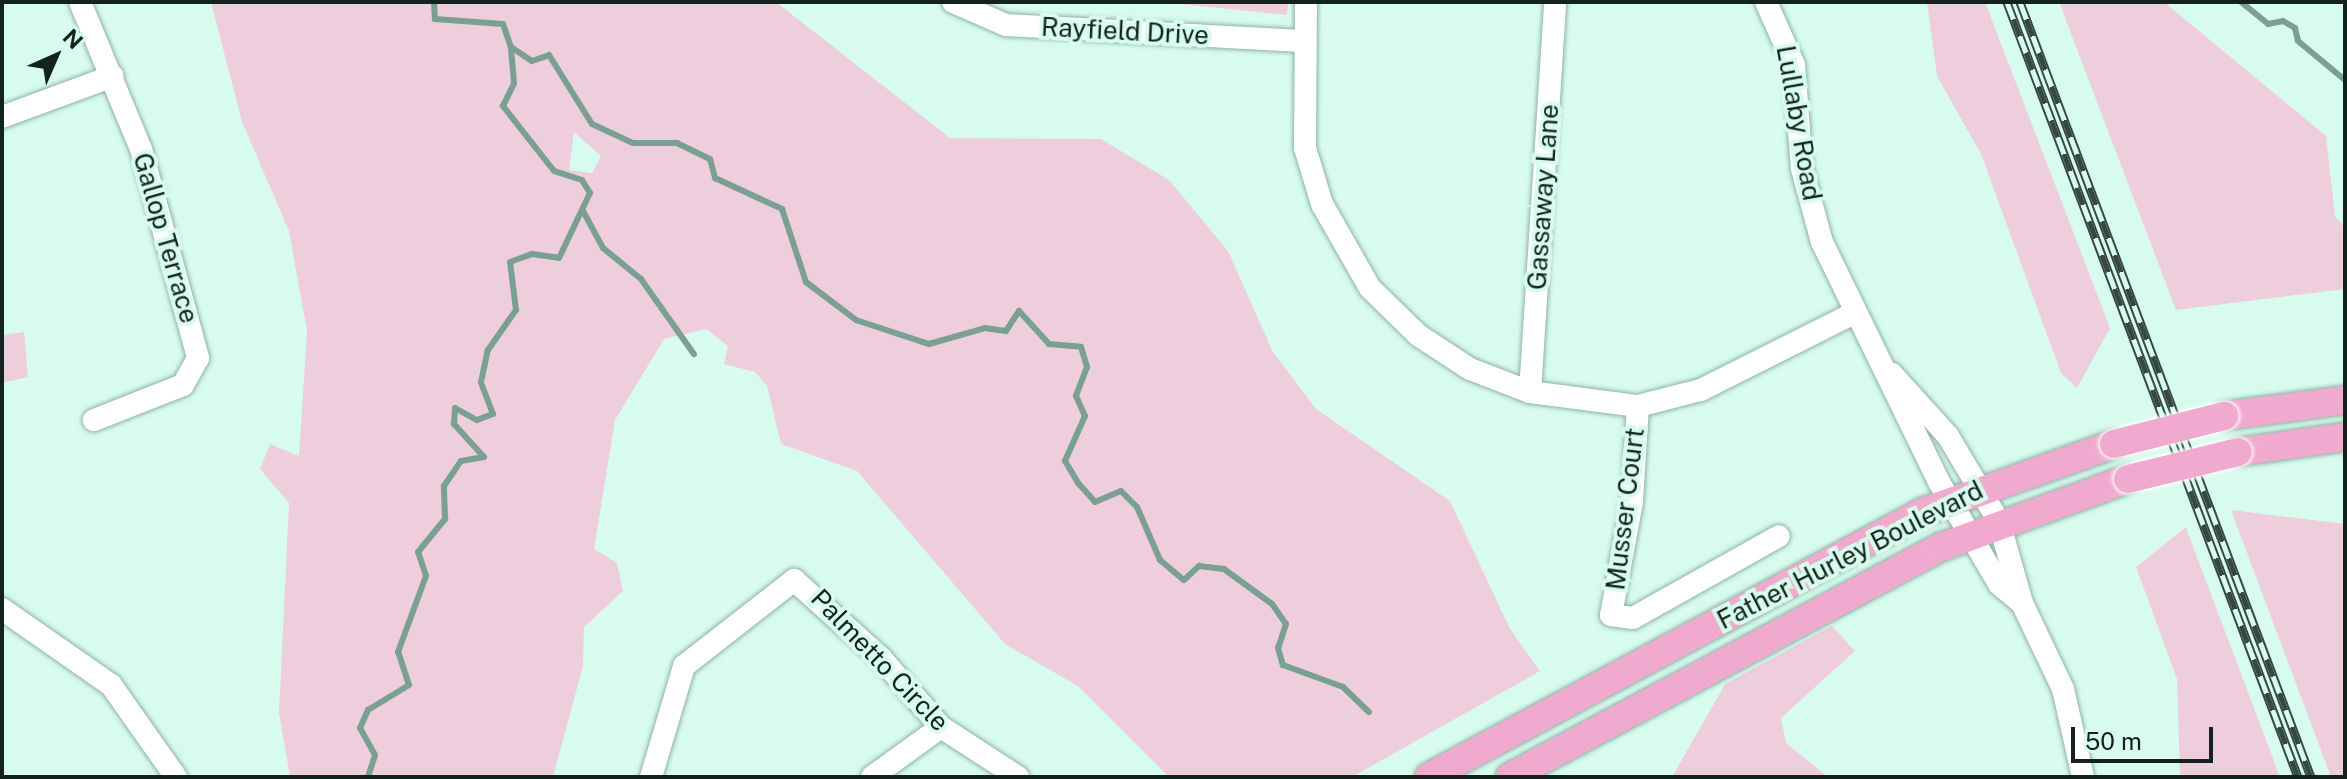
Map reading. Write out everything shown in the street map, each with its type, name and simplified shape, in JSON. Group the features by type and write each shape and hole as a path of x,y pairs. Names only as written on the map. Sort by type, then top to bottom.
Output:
{"main road":[{"name":"Father Hurley Boulevard","path":"1429,777 1968,493 2114,444 2224,416 2345,400"},
{"name":"Father Hurley Boulevard","path":"1510,777 1986,527 2128,479 2238,452 2345,437"}],"street":[{"name":"Gallop Terrace","path":"80,2 113,76 154,192 198,358 183,385 94,420"},
{"name":"Rayfield Drive","path":"953,2 1006,25 1302,41"},
{"path":"1306,2 1302,41 1305,148 1342,246 1370,288 1418,335 1470,369 1530,392 1638,406 1701,390 1854,313"},
{"name":"Gassaway Lane","path":"1530,392 1555,2"},
{"name":"Lullaby Road","path":"1766,2 1794,65 1802,169 1822,242 1854,313 1892,374 1921,400 1968,493"},
{"path":"2,117 113,76"},
{"name":"Lullaby Road","path":"1892,374 1902,412 1968,493"},
{"name":"Musser Court","path":"1638,406 1632,502 1611,615 1633,618 1779,536"},
{"path":"1968,493 1986,527 1999,584 2022,603 2063,689 2083,777"},
{"name":"Palmetto Circle","path":"651,777 684,666 794,580 881,658 941,727 1018,777"},
{"path":"2,609 111,685 176,777"},
{"path":"872,777 941,727"}],"shaded area":[{"path":"211,2 776,2 950,138 1101,139 1169,180 1228,251 1273,352 1316,409 1450,501 1510,629 1540,671 1352,777 1169,777 1078,686 1005,644 857,471 781,444 767,386 755,372 724,364 728,346 706,329 664,339 615,420 594,549 617,563 623,591 584,627 583,666 553,777 290,777 279,713 289,503 260,469 270,444 299,456 307,331 289,231 242,122","holes":["574,132 601,156 592,173 569,170"]},
{"path":"1160,2 1288,2 1287,15"},
{"path":"1927,2 1985,2 2110,328 2077,388 2061,373 1981,154 1937,76"},
{"path":"2059,2 2164,2 2326,136 2335,216 2345,227 2345,289 2176,310"},
{"path":"24,332 28,377 2,383 2,335"},
{"path":"2231,510 2345,524 2345,777 2331,777"},
{"path":"2186,527 2280,777 2180,777 2177,679 2136,567"},
{"path":"1832,626 1855,651 1781,718 1786,743 1828,777 1672,777 1725,684"}],"waterway":[{"path":"434,2 435,19 503,24 511,47 532,61 549,55 592,124 633,143 677,143 710,159 715,178 782,209 806,282 856,320 929,344 985,328 1006,331 1019,311 1049,344 1081,347 1087,367 1076,396 1085,416 1065,461 1078,483 1095,502 1121,491 1137,507 1160,560 1184,580 1199,566 1224,569 1272,604 1286,624 1278,648 1283,665 1343,687 1369,712"},
{"path":"2241,2 2268,24 2283,21 2295,28 2298,41 2345,80"},
{"path":"368,777 375,755 360,728 368,710 409,685 398,652 426,576 418,552 445,519 444,486 461,461 484,457 454,424 455,408 477,420 493,414 481,382 488,350 516,310 510,262 532,254 559,258 590,193 582,180 554,171 503,106 514,83 511,47"},
{"path":"583,211 603,248 641,279 694,354"}],"railway":[{"path":"2007,2 2298,777"},
{"path":"2020,2 2311,777"}]}
